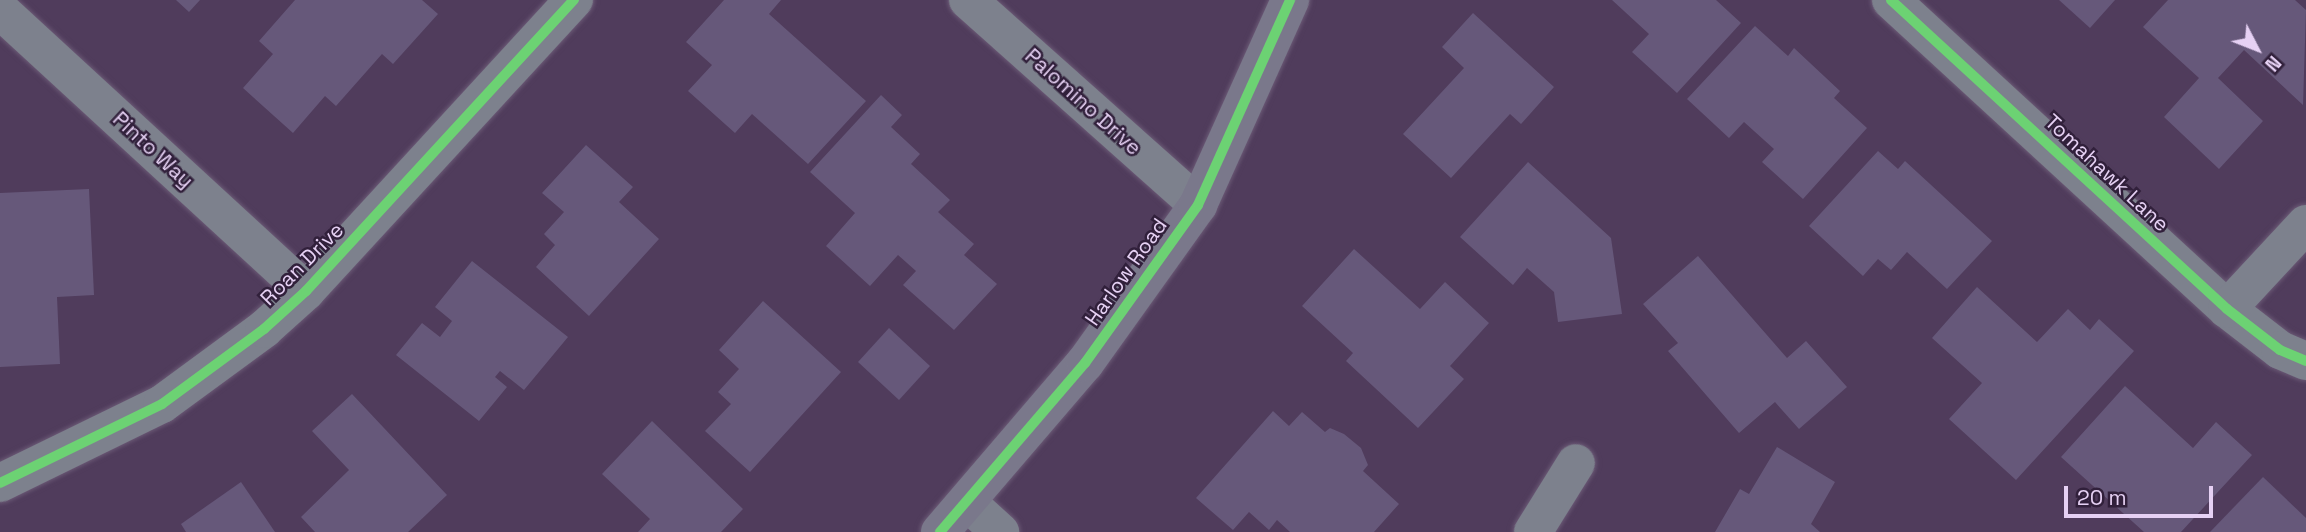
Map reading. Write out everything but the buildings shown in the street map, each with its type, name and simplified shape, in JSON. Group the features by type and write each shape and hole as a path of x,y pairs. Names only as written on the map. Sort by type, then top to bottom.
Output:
{"main road":[{"name":"Harlow Road","path":"940,532 1086,363 1198,205 1290,0"}],"street":[{"name":"Roan Drive","path":"0,483 162,404 219,366 306,291 574,0"},
{"name":"Palomino Drive","path":"968,0 1198,205"},
{"name":"Tomahawk Lane","path":"1891,0 2227,309 2280,350 2306,362"},
{"name":"Pinto Way","path":"0,10 306,291"},
{"path":"2227,309 2306,224"},
{"path":"1533,532 1576,463"},
{"path":"967,502 1000,532"}],"cycle path":[{"path":"0,483 162,404 264,329 306,291 574,0"},
{"path":"940,532 1085,363 1198,205 1290,0"},
{"path":"1891,0 2227,309 2280,350 2306,361"}]}
